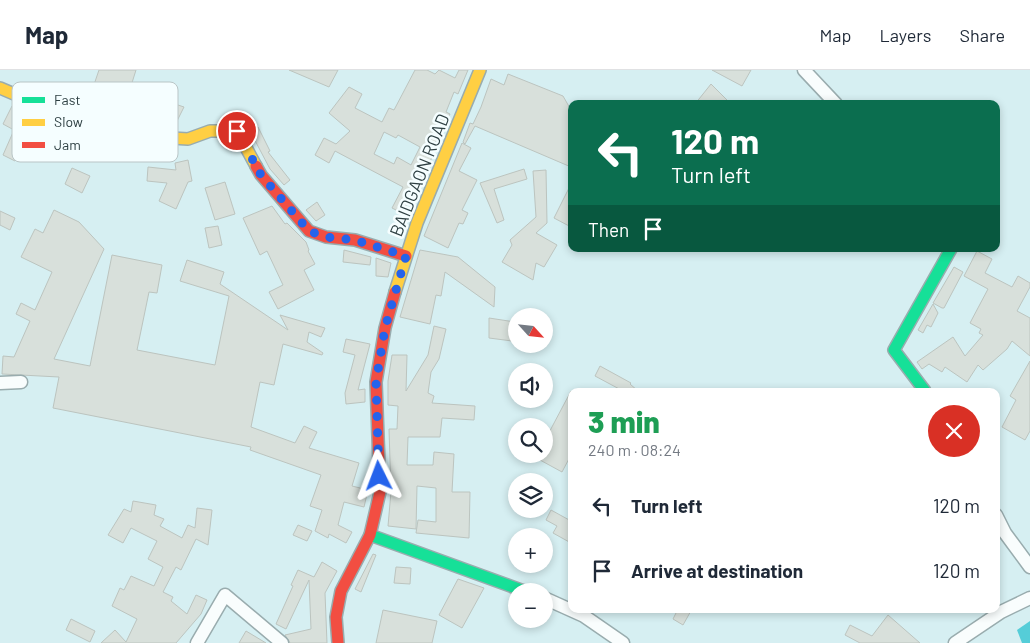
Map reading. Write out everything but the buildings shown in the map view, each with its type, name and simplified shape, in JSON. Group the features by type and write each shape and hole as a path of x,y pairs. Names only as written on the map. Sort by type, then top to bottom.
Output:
{"street":[{"name":"BAIDGAON ROAD","path":"338,643 336,616 341,592 370,535 380,492 376,382 385,328 406,256 436,174 480,70"},
{"path":"804,70 832,100"},
{"path":"0,88 12,94"},
{"path":"178,138 190,139 208,132 237,131 261,175 309,231 326,237 355,240 406,256"},
{"path":"923,388 894,350 949,252"},
{"path":"0,383 21,382"},
{"path":"1000,523 1005,533 1030,567"},
{"path":"370,535 508,585"},
{"path":"197,643 225,595 282,643"},
{"path":"1000,613 1030,598"},
{"path":"553,602 568,609"},
{"path":"577,613 623,643"},
{"path":"955,643 1000,613"}],"water":[{"path":"1030,621 1030,643 1022,643 1017,630"}],"traffic: fast":[{"path":"923,388 894,350 949,252"},
{"path":"370,535 508,585"}],"traffic: slow":[{"path":"395,292 417,223 480,70"},
{"path":"0,88 12,93"},
{"path":"178,138 188,139 210,131 237,131 256,166"}],"traffic: jam":[{"path":"256,166 261,175 309,231 326,237 355,240 406,256"},
{"path":"338,643 336,617 341,591 370,535 380,492 376,382 385,328 395,292"}],"route":[{"path":"237,131 261,175 309,231 326,237 355,240 406,256 385,328 376,382 379,476"}]}
